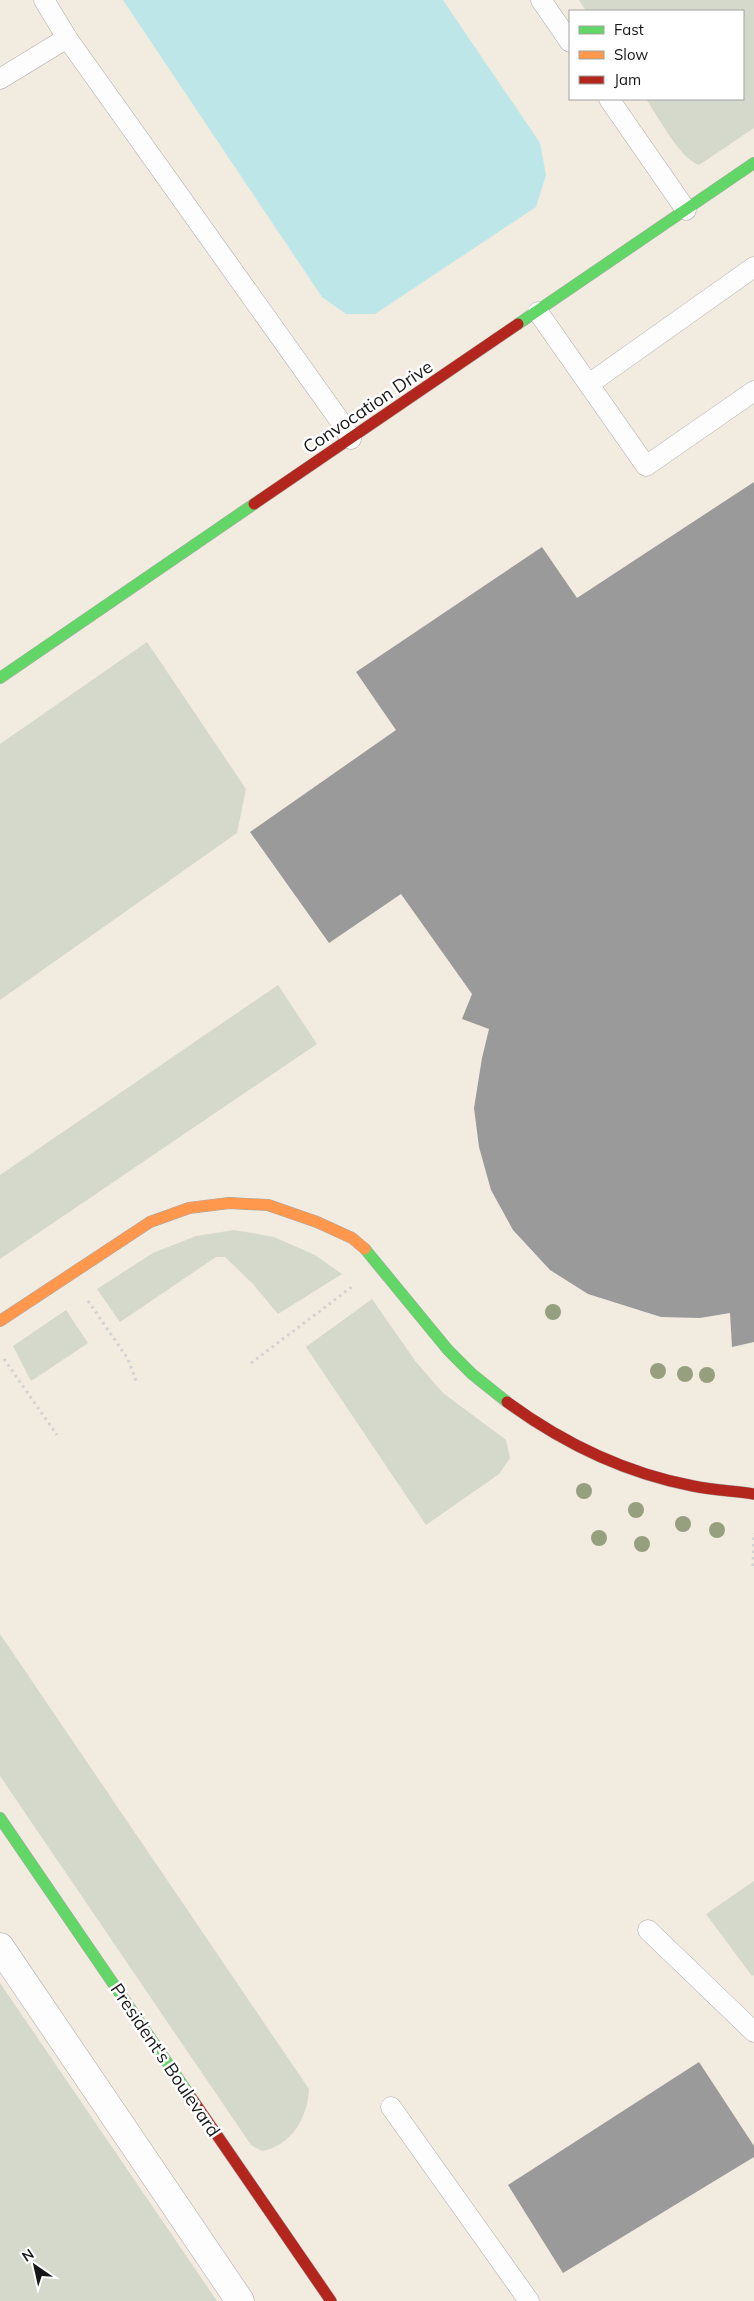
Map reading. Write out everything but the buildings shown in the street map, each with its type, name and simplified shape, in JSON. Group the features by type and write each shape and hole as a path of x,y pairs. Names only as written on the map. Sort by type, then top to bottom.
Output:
{"street":[{"name":"Convocation Drive","path":"0,678 754,163"},
{"path":"0,1322 150,1222 190,1208 229,1203 268,1205 317,1222 352,1238 367,1250 449,1352 519,1412 564,1441 632,1469 685,1485 754,1494"},
{"name":"President's Boulevard","path":"0,1818 331,2301"},
{"path":"0,1947 240,2301"}],"lane":[{"path":"44,0 67,38 340,420 351,439"},
{"path":"541,0 569,41"},
{"path":"0,79 67,38"},
{"path":"610,100 686,210"},
{"path":"589,384 754,267"},
{"path":"538,312 646,466 754,391"},
{"path":"648,1930 754,2032"},
{"path":"391,2107 529,2301"}],"path":[{"path":"251,1363 354,1285"},
{"path":"86,1298 128,1359 136,1381"},
{"path":"4,1359 57,1435"},
{"path":"753,1566 754,1533"}],"shaded area":[{"path":"0,0 754,0 754,2301 0,2301"},
{"path":"579,0 754,0 754,128 699,165 691,161 677,146 647,100 744,100 744,10 585,10"},
{"path":"147,642 246,789 237,833 0,1000 0,744"},
{"path":"278,985 317,1044 0,1259 0,1175"},
{"path":"234,1230 274,1237 315,1255 342,1274 278,1314 253,1284 225,1257 216,1257 120,1322 97,1289 153,1253 196,1236"},
{"path":"372,1299 416,1362 443,1393 506,1440 510,1458 499,1474 426,1525 306,1347"},
{"path":"66,1310 88,1343 31,1381 13,1346"},
{"path":"0,1634 309,2089 305,2110 296,2129 289,2137 272,2148 262,2151 251,2145 0,1776"},
{"path":"754,1881 754,1975 752,1976 706,1914"},
{"path":"0,1983 217,2301 0,2301"}],"water":[{"path":"123,0 443,0 540,143 546,175 536,207 375,314 346,314 322,297"}],"traffic: fast":[{"path":"518,324 754,163"},
{"path":"0,678 254,504"},
{"path":"365,1249 448,1350 472,1374 507,1402"},
{"path":"0,1818 188,2093"}],"traffic: slow":[{"path":"0,1321 150,1222 189,1208 229,1203 268,1205 317,1222 352,1238 365,1249"}],"traffic: jam":[{"path":"254,504 518,324"},
{"path":"507,1402 550,1431 619,1465 693,1486 754,1494"},
{"path":"188,2093 331,2301"}]}
